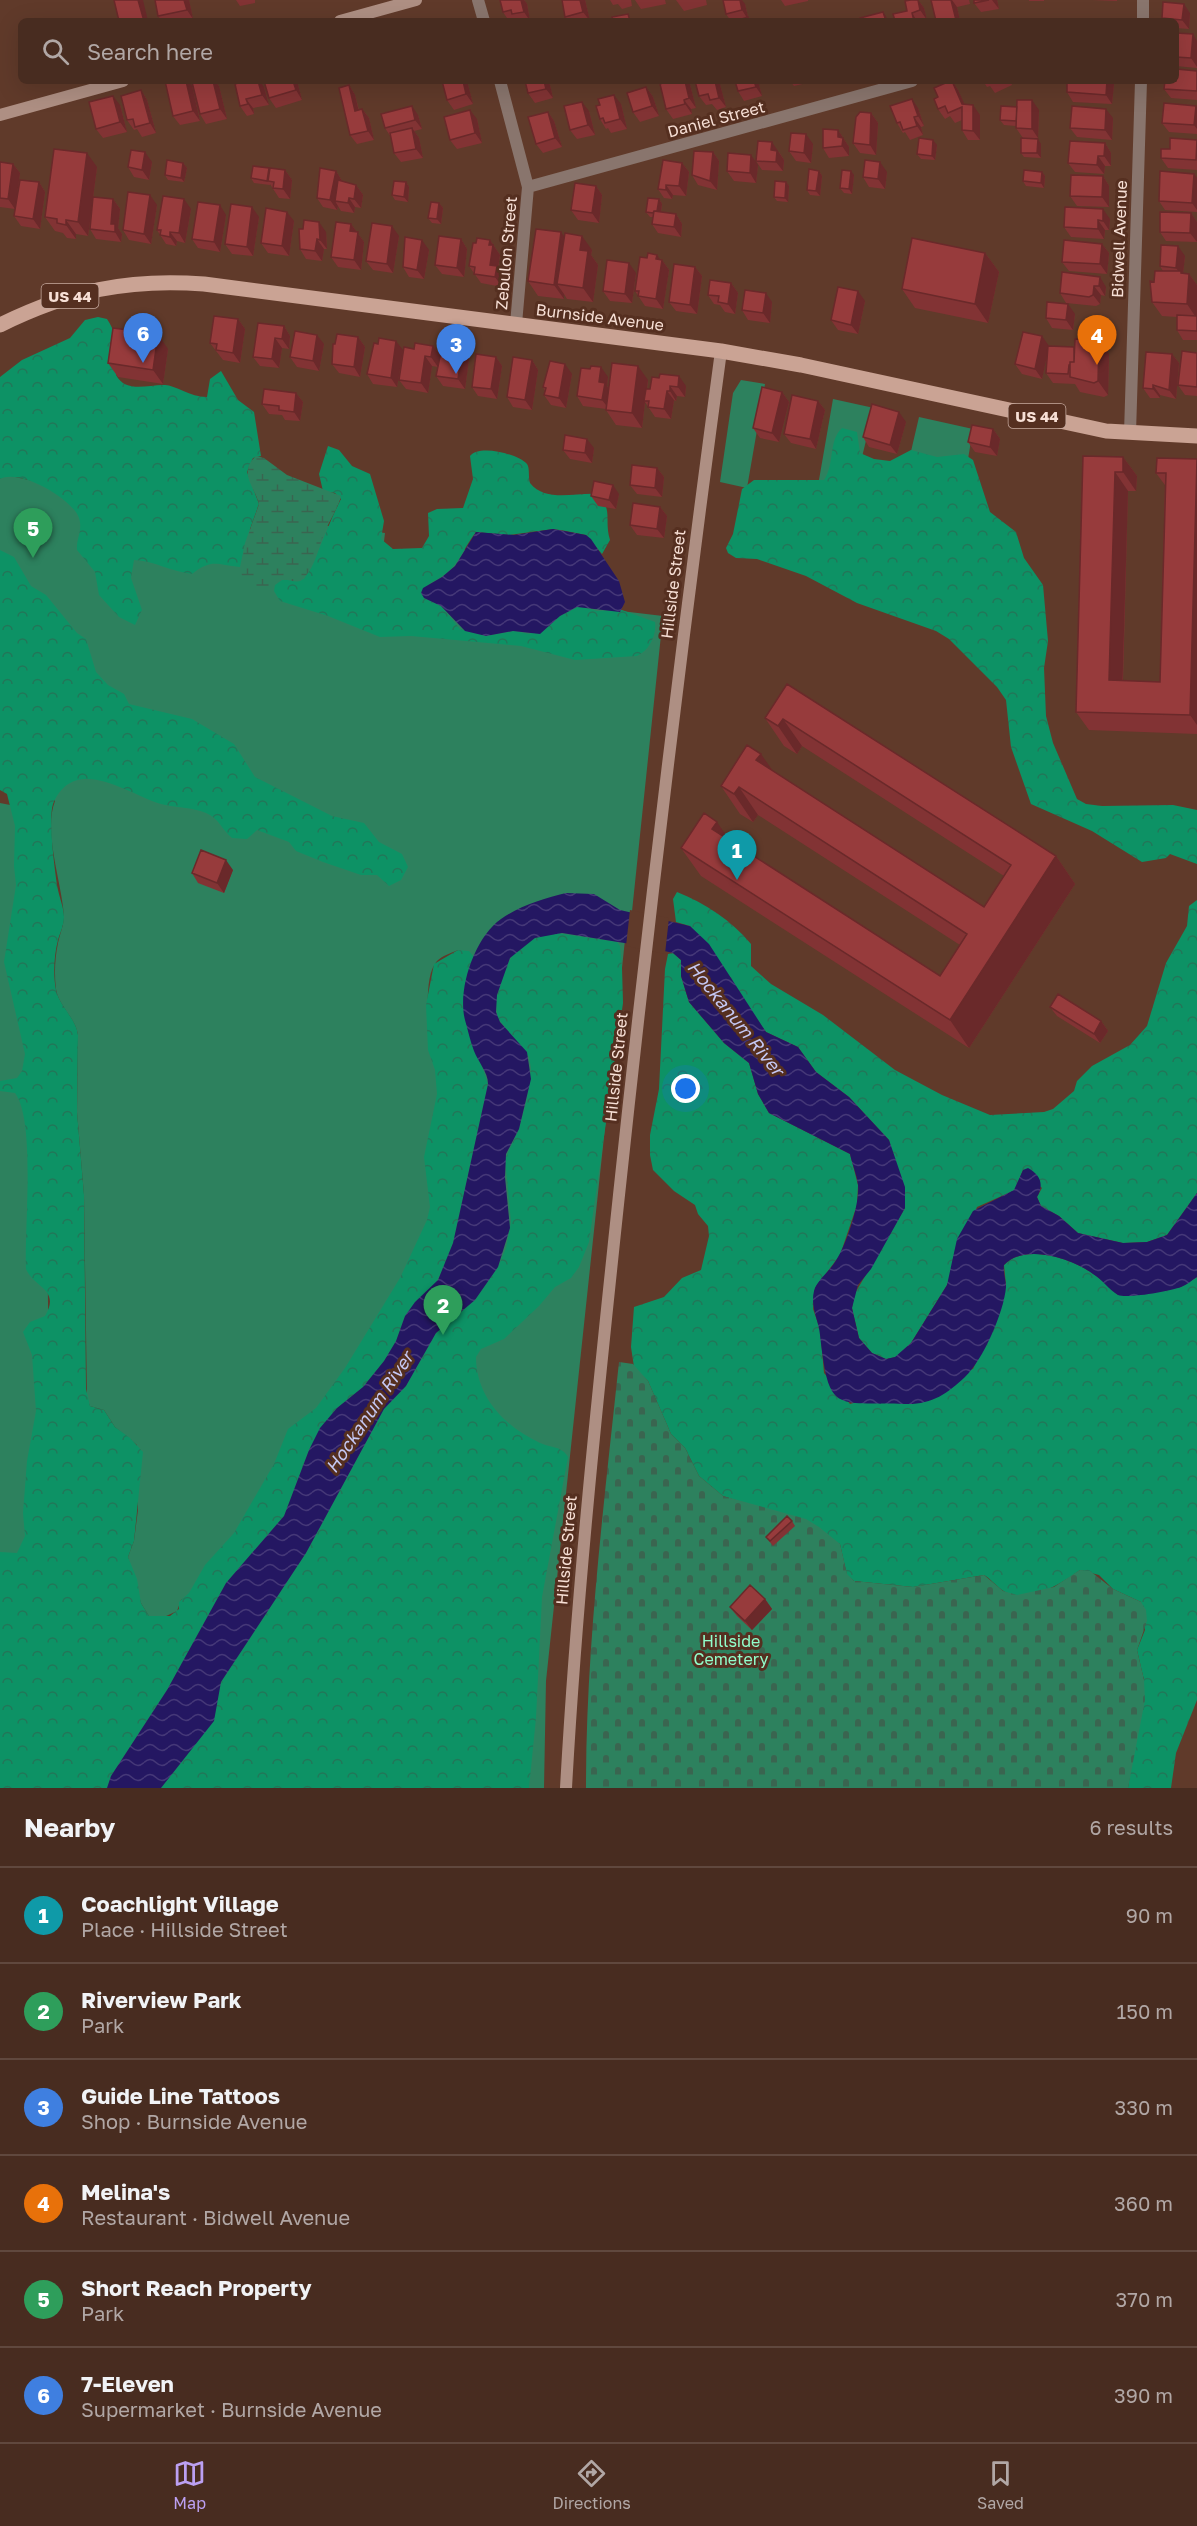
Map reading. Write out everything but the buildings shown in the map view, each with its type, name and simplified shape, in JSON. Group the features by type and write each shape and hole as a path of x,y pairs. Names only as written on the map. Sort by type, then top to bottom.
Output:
{"main road":[{"path":"351,18 416,0"},
{"path":"0,115 112,84"},
{"name":"Burnside Avenue","path":"0,325 42,304 95,289 144,282 204,284 721,351 1130,434 1197,436"},
{"name":"Hillside Street","path":"566,1788 574,1640 586,1508 651,901 721,351"}],"street":[{"path":"478,0 483,18"},
{"path":"1143,0 1143,18"},
{"name":"Zebulon Street","path":"501,84 528,187 516,324"},
{"name":"Daniel Street","path":"528,187 901,84"},
{"name":"Bidwell Avenue","path":"1130,434 1141,84"}],"green space":[{"path":"98,317 107,319 114,332 118,354 116,375 126,384 139,387 169,386 207,397 210,379 221,371 238,400 254,412 261,456 253,458 247,472 259,504 245,543 240,567 210,564 192,574 134,560 131,578 142,610 135,625 119,617 99,595 95,572 77,550 80,522 74,510 56,494 32,481 9,477 0,479 0,377 22,360 70,338 85,320"},
{"path":"741,380 765,384 747,488 720,482 733,393"},
{"path":"833,399 874,408 849,510 815,503"},
{"path":"919,417 973,429 947,586 882,576"},
{"path":"842,428 857,432 860,453 874,459 890,461 911,450 937,457 964,454 973,460 990,512 1016,532 1024,558 1043,585 1048,641 1044,668 1046,716 1053,743 1077,799 1086,804 1102,806 1173,805 1197,810 1197,864 1170,854 1166,858 1142,862 1092,831 1031,804 1011,747 1006,700 997,687 949,639 936,631 857,603 806,576 757,559 736,558 728,553 726,548 733,534 742,489 754,480 824,480 835,439"},
{"path":"328,446 339,450 352,466 370,474 384,521 381,539 393,549 422,548 429,536 428,513 437,509 463,508 473,479 470,456 475,452 498,452 522,460 528,466 530,483 544,493 553,495 599,494 606,506 610,540 602,554 586,535 566,531 553,529 509,535 476,532 453,567 430,583 424,598 441,606 460,629 486,636 514,631 529,634 550,625 560,616 579,606 597,611 622,610 655,622 655,632 651,642 637,656 575,660 521,646 411,636 380,637 328,616 280,601 274,591 275,585 282,580 304,579 341,499 335,493 323,491 319,474"},
{"path":"256,456 264,458 287,475 341,496 308,574 301,581 282,580 271,586 254,590 245,585 241,574 246,543 259,504 248,474 248,468"},
{"path":"4,476 11,476 238,528 271,532 273,519 385,533 377,602 455,541 520,599 663,616 631,921 627,921 546,1681 544,1788 104,1788 187,1596 181,1600 177,1611 164,1617 149,1616 141,1603 128,1557 134,1541 138,1510 137,1445 115,1427 104,1410 90,1406 87,1398 84,1195 77,1112 78,1035 74,1023 60,1001 55,983 56,954 64,916 52,842 52,813 55,801 0,649 0,479","holes":["458,950 429,1042 428,988 430,977 439,959"]},
{"path":"0,550 14,557 31,586 46,595 77,633 86,639 96,672 108,685 124,694 129,704 192,719 234,744 255,777 332,816 364,823 379,842 402,854 408,867 401,880 389,886 377,875 361,875 323,862 296,851 289,842 257,830 247,839 232,838 214,818 206,813 161,804 102,781 88,779 74,781 62,789 53,804 52,846 64,917 56,952 55,984 58,996 74,1023 78,1035 77,1112 84,1195 86,1389 90,1406 104,1410 115,1427 143,1452 134,1541 128,1557 137,1579 141,1603 149,1616 170,1616 179,1609 179,1602 189,1593 205,1565 234,1533 274,1464 288,1429 316,1408 345,1368 400,1278 427,1220 430,1207 424,1157 437,1094 435,1070 428,1050 426,1005 434,964 458,950 469,951 474,957 464,989 464,1013 488,1084 453,1243 435,1285 417,1300 405,1316 396,1341 384,1361 363,1387 337,1408 309,1450 284,1516 226,1583 167,1690 111,1776 107,1788 0,1788 0,1552 17,1553 25,1536 23,1513 27,1461 36,1411 32,1355 23,1332 30,1322 45,1316 50,1300 48,1294 26,1269 28,1177 25,1127 21,1107 15,1093 0,1091 0,1081 17,1078 22,1071 25,1054 4,962 16,885 15,826 7,794 0,790"},
{"path":"0,803 41,811 51,1513 0,1788"},
{"path":"677,892 717,913 744,936 751,944 751,966 771,984 823,1015 895,1070 942,1095 990,1115 1044,1112 1053,1109 1074,1091 1077,1081 1092,1066 1130,1045 1147,1026 1166,963 1187,926 1189,906 1197,900 1197,1193 1167,1235 1147,1242 1123,1243 1078,1233 1059,1216 1041,1206 1037,1197 1042,1188 1023,1170 1015,1190 977,1207 947,1285 911,1343 896,1357 886,1359 872,1353 859,1338 852,1308 854,1295 905,1208 889,1140 849,1097 816,1072 798,1047 766,1032 690,926 676,922 673,899"},
{"path":"556,933 617,942 620,946 623,1003 589,1242 579,1267 571,1278 555,1287 539,1306 504,1339 481,1349 476,1357 481,1385 487,1398 504,1419 527,1436 559,1449 568,1457 542,1597 536,1718 529,1788 161,1788 213,1721 221,1682 306,1553 384,1409 406,1386 436,1333 475,1300 498,1267 506,1248 511,1222 505,1159 519,1129 527,1099 531,1068 529,1057 497,1017 496,1000 505,968 514,953 535,938"},
{"path":"673,953 681,960 681,976 689,1002 724,1043 749,1063 758,1094 769,1113 850,1154 858,1185 857,1205 840,1255 815,1288 813,1309 820,1329 824,1373 850,1404 973,1369 999,1313 1006,1285 1004,1265 1013,1258 1035,1254 1072,1262 1102,1280 1118,1295 1181,1287 1197,1277 1197,1700 1176,1753 1171,1788 1128,1788 1144,1680 1137,1650 1145,1630 1141,1602 1113,1589 1099,1575 1080,1570 1053,1587 1022,1596 1002,1590 984,1575 913,1587 854,1581 847,1575 840,1544 767,1510 723,1496 699,1476 685,1448 671,1434 648,1381 634,1367 631,1347 634,1307 664,1297 682,1278 701,1270 709,1236 708,1226 698,1214 695,1205 674,1191 653,1170 650,1155 650,1135 659,1089 665,969 668,954"},
{"name":"Hillside Cemetery","path":"619,1362 633,1364 648,1381 671,1434 685,1448 699,1476 723,1496 806,1519 819,1527 840,1544 847,1574 854,1581 913,1587 984,1575 1003,1591 1017,1595 1054,1587 1080,1570 1090,1571 1113,1589 1141,1602 1146,1610 1147,1621 1137,1650 1144,1680 1145,1700 1128,1788 586,1788 592,1628"}],"water":[{"path":"553,529 586,535 591,539 619,581 625,602 620,612 577,607 560,616 540,634 513,631 486,636 465,631 441,606 424,598 421,593 423,588 455,566 476,532 514,535"},
{"name":"Hockanum River","path":"566,893 594,894 620,910 690,926 709,944 766,1032 798,1047 816,1072 849,1097 889,1140 905,1187 905,1208 871,1269 858,1285 852,1308 859,1338 872,1353 886,1359 895,1357 911,1343 947,1285 957,1239 973,1211 1014,1190 1023,1170 1028,1168 1036,1174 1040,1181 1037,1197 1041,1206 1059,1216 1078,1233 1123,1243 1147,1242 1167,1235 1197,1193 1197,1277 1176,1289 1123,1296 1115,1293 1084,1268 1061,1258 1035,1254 1013,1258 1004,1265 1006,1287 1004,1297 985,1348 972,1369 952,1389 931,1400 914,1404 849,1402 839,1398 832,1391 827,1379 813,1297 818,1283 839,1255 855,1213 858,1185 850,1154 769,1113 758,1094 749,1063 724,1043 689,1002 681,976 681,960 673,953 562,933 535,938 510,958 497,995 496,1012 500,1022 527,1052 531,1079 519,1129 506,1154 505,1177 510,1228 498,1267 475,1300 436,1333 406,1386 384,1409 306,1553 221,1682 214,1721 161,1788 107,1788 111,1776 167,1690 226,1583 284,1516 309,1450 320,1428 337,1408 363,1387 384,1361 396,1341 405,1316 415,1302 438,1280 453,1243 488,1084 473,1047 463,1007 470,965 483,938 501,919 532,903"}],"pier":[{"path":"630,910 669,918 665,954 626,946"}],"place":[{"name":"7-Eleven","path":"143,363"},
{"name":"Melina's","path":"1097,365"},
{"name":"Guide Line Tattoos","path":"456,374"},
{"name":"Short Reach Property","path":"33,558"},
{"name":"Coachlight Village","path":"737,880"},
{"name":"Riverview Park","path":"443,1335"}]}
